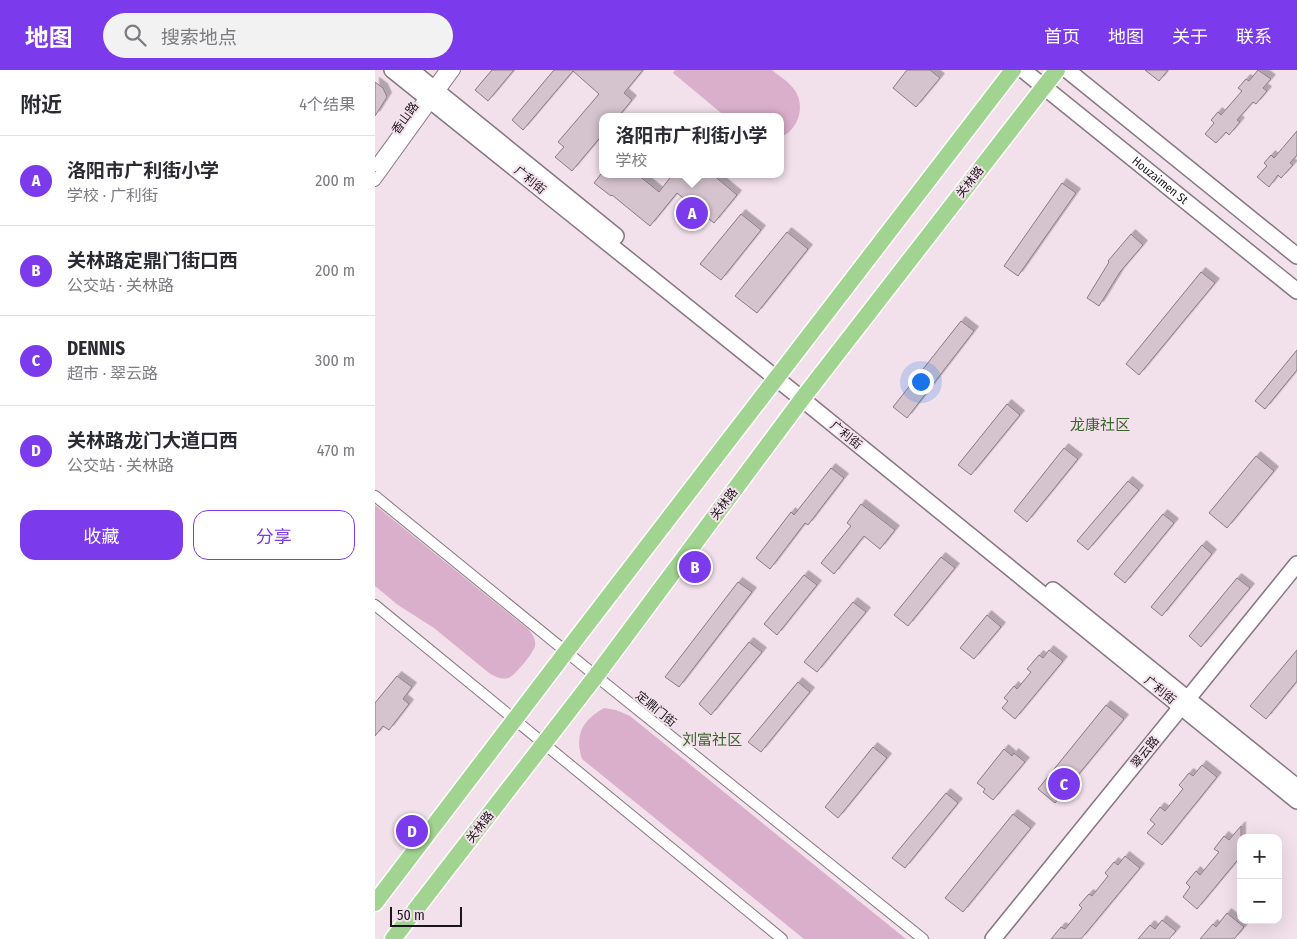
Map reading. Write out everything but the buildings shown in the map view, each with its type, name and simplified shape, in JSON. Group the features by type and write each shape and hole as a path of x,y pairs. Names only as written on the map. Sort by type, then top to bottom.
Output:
{"main road":[{"path":"375,903 565,652 1013,70"},
{"name":"关林路","path":"393,939 596,676 805,395 1057,70"}],"street":[{"name":"广利街","path":"393,70 432,94 1188,705 1297,787"},
{"name":"广利街","path":"411,70 432,94"},
{"name":"香山路","path":"375,181 432,94 445,70"},
{"name":"香山路","path":"375,166 432,94 455,70"},
{"name":"Houzaimen St","path":"1023,70 1297,291"},
{"path":"1067,70 1297,256"},
{"name":"定鼎门街","path":"375,496 565,652 923,939"},
{"name":"翠云路","path":"1006,939 1297,564"},
{"name":"翠云路","path":"993,939 1188,705 1297,578"},
{"path":"375,605 782,939"},
{"name":"广利街","path":"1188,705 1297,801"}],"shaded area":[{"path":"675,70 772,70 789,84 798,95 800,102 799,116 796,123 784,135 784,113 721,113 673,73"},
{"path":"375,505 531,632 535,641 534,649 511,677 500,678 489,673 434,628 398,605 375,586"},
{"path":"604,708 616,710 630,716 906,939 804,939 582,759 579,742 582,729 591,718"}],"place":[{"name":"洛阳市广利街小学","path":"692,213"},
{"name":"关林路定鼎门街口西","path":"695,567"},
{"name":"DENNIS","path":"1064,784"},
{"name":"关林路龙门大道口西","path":"412,831"}],"district":[{"name":"龙康社区","path":"1100,425"},
{"name":"刘富社区","path":"712,740"}]}
